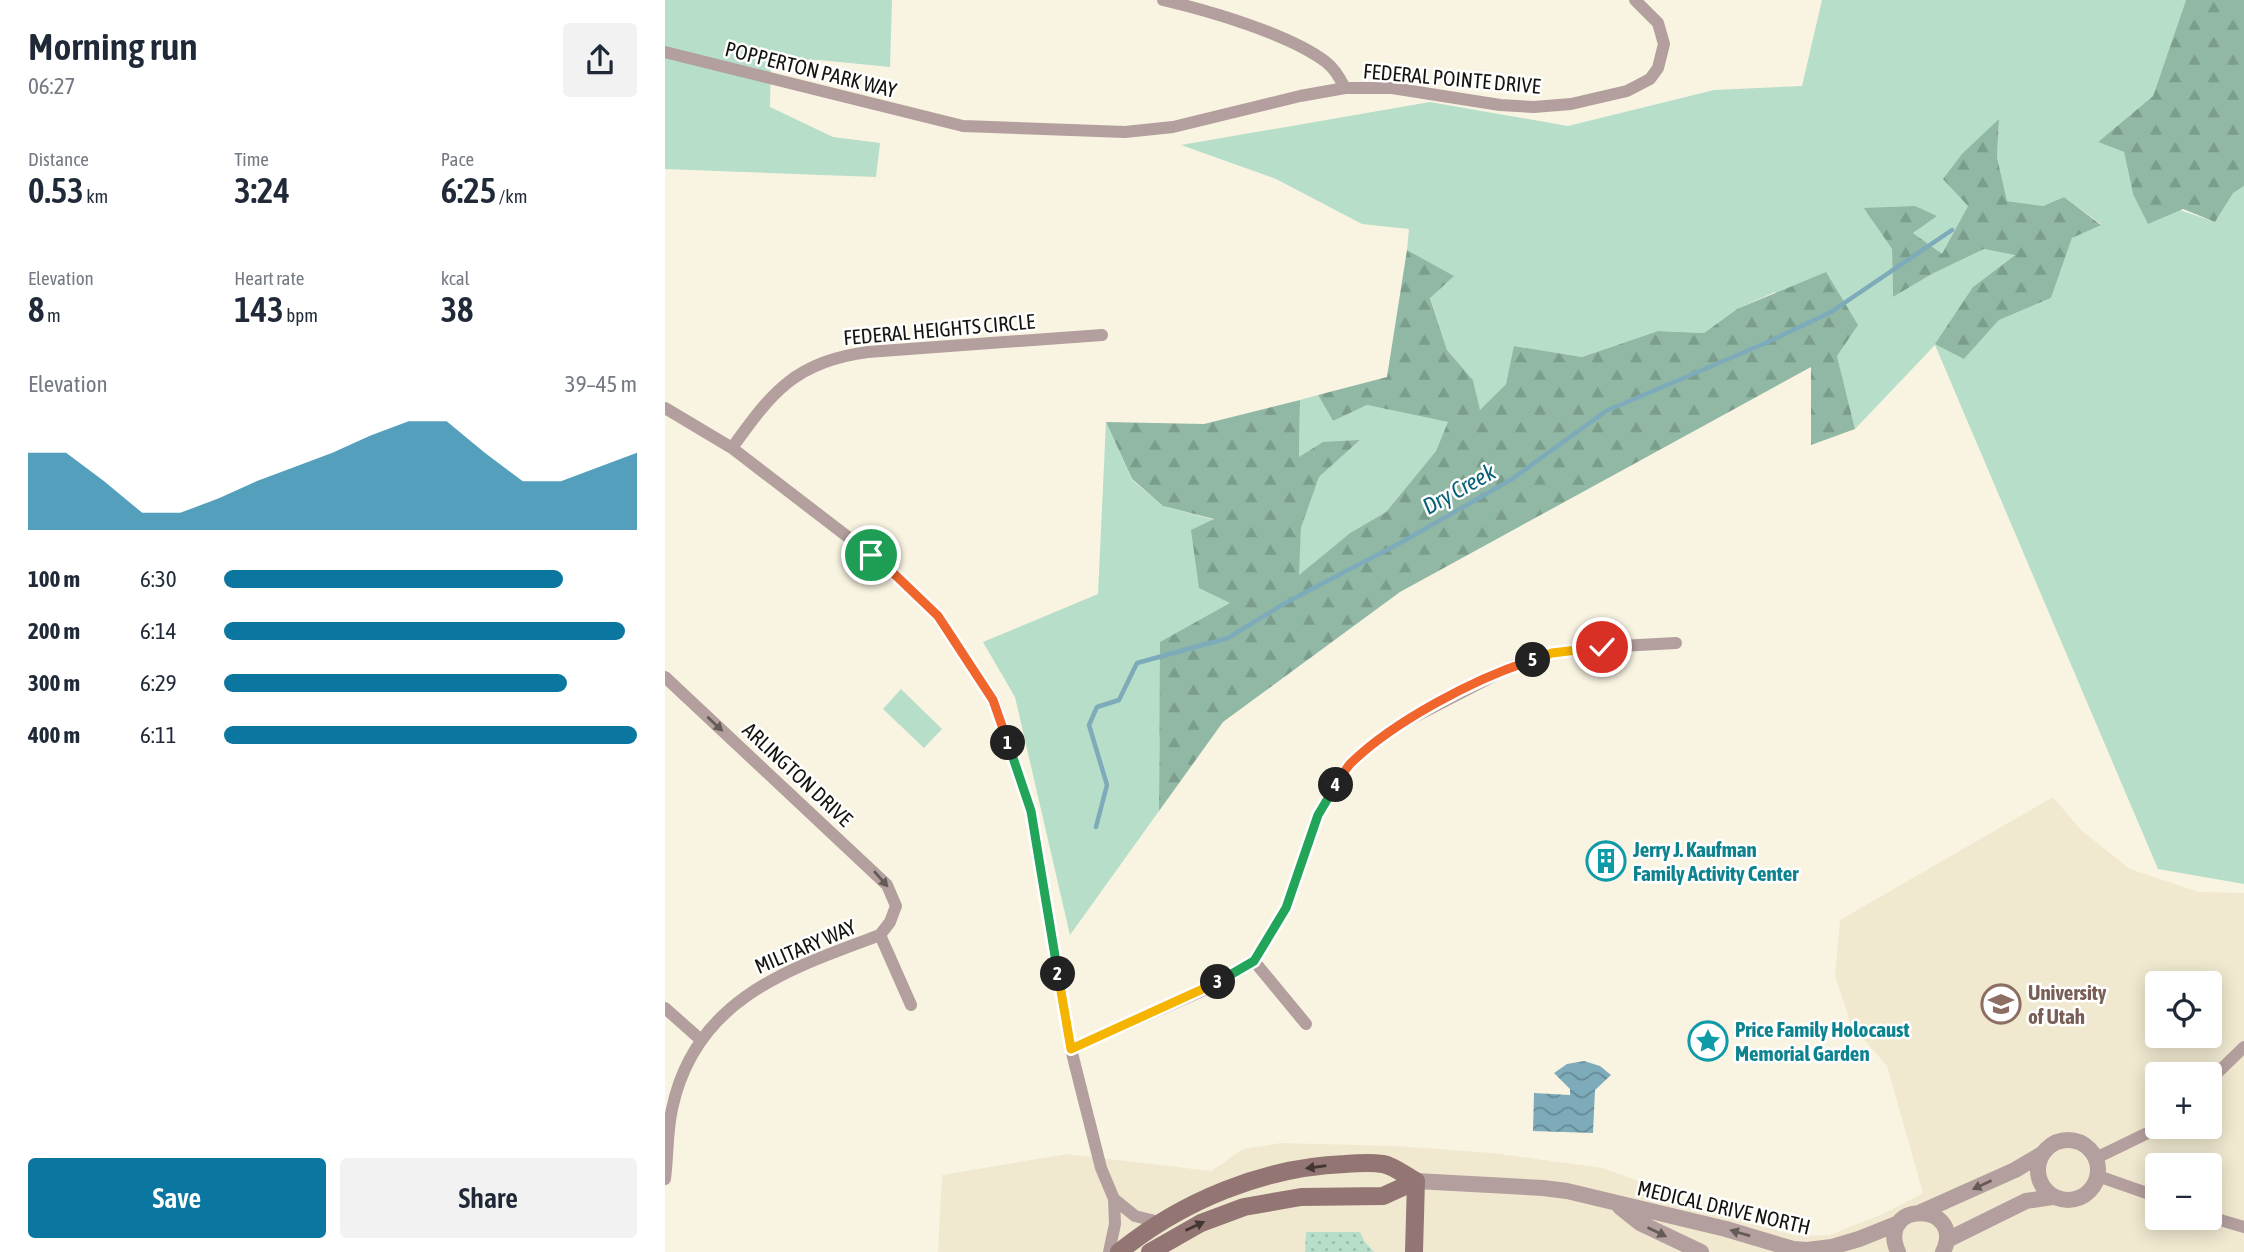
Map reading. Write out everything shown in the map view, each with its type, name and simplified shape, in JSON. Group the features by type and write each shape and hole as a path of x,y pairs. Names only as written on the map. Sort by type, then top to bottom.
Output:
{"main road":[{"path":"1119,1252 1159,1223 1229,1189 1275,1175 1313,1167 1384,1164 1416,1181"},
{"path":"1150,1252 1201,1223 1255,1205 1301,1197 1383,1196 1416,1181"},
{"path":"1414,1252 1416,1181"}],"street":[{"path":"1163,0 1211,13 1300,47 1328,63 1339,74 1345,88"},
{"name":"FEDERAL POINTE DRIVE","path":"948,123 985,128 1148,131 1345,88 1392,88 1500,105 1534,107 1571,104 1639,87 1650,79 1658,68 1664,44 1658,23 1635,0"},
{"name":"POPPERTON PARK WAY","path":"665,52 948,123"},
{"name":"FEDERAL HEIGHTS CIRCLE","path":"732,448 768,399 785,383 825,360 845,354 1103,335"},
{"path":"665,408 732,448 887,567 938,616 993,700 1031,811 1071,1049 1101,1168 1114,1199 1115,1224 1109,1252"},
{"path":"1071,1049 1211,987 1254,961 1286,908 1318,815 1349,764 1393,728 1450,696 1513,666 1552,653 1676,643"},
{"name":"ARLINGTON DRIVE","path":"665,677 887,885 896,906 890,922 880,935"},
{"path":"880,935 911,1005"},
{"name":"MILITARY WAY","path":"665,1178 672,1108 688,1062 701,1040 736,1003 778,975 880,935"},
{"path":"1254,961 1305,1024"},
{"path":"665,1008 701,1040"},
{"path":"2222,1068 2244,1047"},
{"path":"2096,1158 2145,1134"},
{"path":"1921,1212 2015,1170 2042,1154 2052,1144 2066,1140 2087,1146 2096,1158 2098,1176 2090,1191 2082,1198 2062,1200 2052,1197 2039,1181 2037,1167 2042,1154"},
{"path":"2098,1176 2145,1192"},
{"name":"MEDICAL DRIVE NORTH","path":"1416,1181 1543,1188 1591,1196 1618,1205 1718,1227 1793,1249 1808,1250 1859,1239 1897,1227 1912,1214 1921,1212"},
{"path":"1921,1212 1937,1218 1946,1241 2026,1201 2052,1197"},
{"path":"1114,1199 1136,1216 1159,1223"},
{"name":"MEDICAL DRIVE NORTH","path":"1618,1205 1640,1223 1701,1252"},
{"path":"2222,1221 2244,1227"},
{"path":"1897,1227 1894,1241 1898,1252"}],"shaded area":[{"name":"University of Utah","path":"2053,797 2081,830 2130,869 2199,892 2244,893 2244,1252 938,1252 942,1175 1067,1154 1211,1171 1243,1149 1281,1143 1397,1146 1493,1153 1603,1168 1747,1222 1798,1236 1830,1235 1885,1213 1923,1193 1887,1066 1851,1025 1835,975 1840,920"}],"green space":[{"path":"665,0 892,0 890,67 819,60 771,59 770,107 833,137 880,143 876,177 665,169"},
{"path":"1822,0 2186,0 2153,96 2098,142 2124,152 2133,194 2215,222 2233,192 2244,186 2244,884 2158,869 1935,345 1855,429 1837,356 1775,292 1737,309 1704,333 1658,331 1582,357 1515,346 1506,384 1480,411 1473,380 1447,350 1430,297 1453,276 1407,250 1409,229 1362,224 1276,179 1181,145 1430,102 1568,126 1714,90 1802,86","holes":["1999,119 1997,157 2007,201 2043,206 2064,197 2101,224 2072,238 2051,298 1999,320 1964,359 1973,287 2016,254 1984,249 1932,274 1893,297 1892,249 1865,208 1936,215 1913,233 1942,255 1968,206"]},
{"path":"2186,0 2244,0 2244,186 2233,193 2215,222 2183,209 2148,224 2133,194 2124,152 2098,142 2153,96"},
{"path":"1999,119 1997,157 2007,201 2043,206 2064,197 2101,225 2072,238 2051,298 1999,320 1964,359 1935,344 1973,287 2015,255 1984,249 1932,274 1893,297 1892,249 1864,208 1915,206 1937,216 1913,233 1942,254 1968,206 1943,179 1962,154"},
{"path":"1407,250 1454,276 1430,298 1447,350 1473,380 1480,410 1506,384 1514,346 1582,357 1658,331 1704,333 1737,309 1826,272 1858,325 1837,356 1855,429 1811,445 1811,367 1400,592 1223,722 1159,811 1160,642 1230,603 1199,588 1191,530 1214,519 1163,506 1132,479 1106,422 1204,424 1300,400 1299,457 1323,442 1360,440 1319,477 1301,528 1299,575 1350,533 1386,512 1436,451 1448,422 1367,405 1333,421 1318,395 1387,377"},
{"path":"1318,395 1333,421 1367,405 1449,422 1436,451 1386,512 1350,533 1298,576 1301,528 1319,477 1359,441 1299,457 1300,400"},
{"path":"1106,422 1132,480 1163,506 1215,520 1231,603 1159,738 1159,811 1070,935 1015,697 983,642 1098,594"},
{"path":"901,689 942,729 924,748 883,709"},
{"path":"1306,1232 1360,1232 1374,1252 1305,1252"}],"water":[{"path":"1584,1061 1600,1066 1611,1075 1595,1090 1593,1133 1533,1131 1534,1093 1570,1095 1570,1089 1554,1073 1567,1064"}],"waterway":[{"name":"Dry Creek","path":"1096,827 1107,785 1089,725 1097,707 1119,700 1137,663 1228,638 1287,602 1402,542 1512,479 1606,411 1831,312 1952,230"}],"place":[{"name":"Jerry J. Kaufman Family Activity Center","path":"1606,861"},
{"name":"University of Utah","path":"2001,1004"},
{"name":"Price Family Holocaust Memorial Garden","path":"1708,1041"}],"route":[{"path":"871,555 938,616 993,700 1031,811 1071,1049 1211,987 1254,961 1286,908 1318,815 1349,764 1393,728 1450,696 1513,666 1552,653 1602,647"}]}
